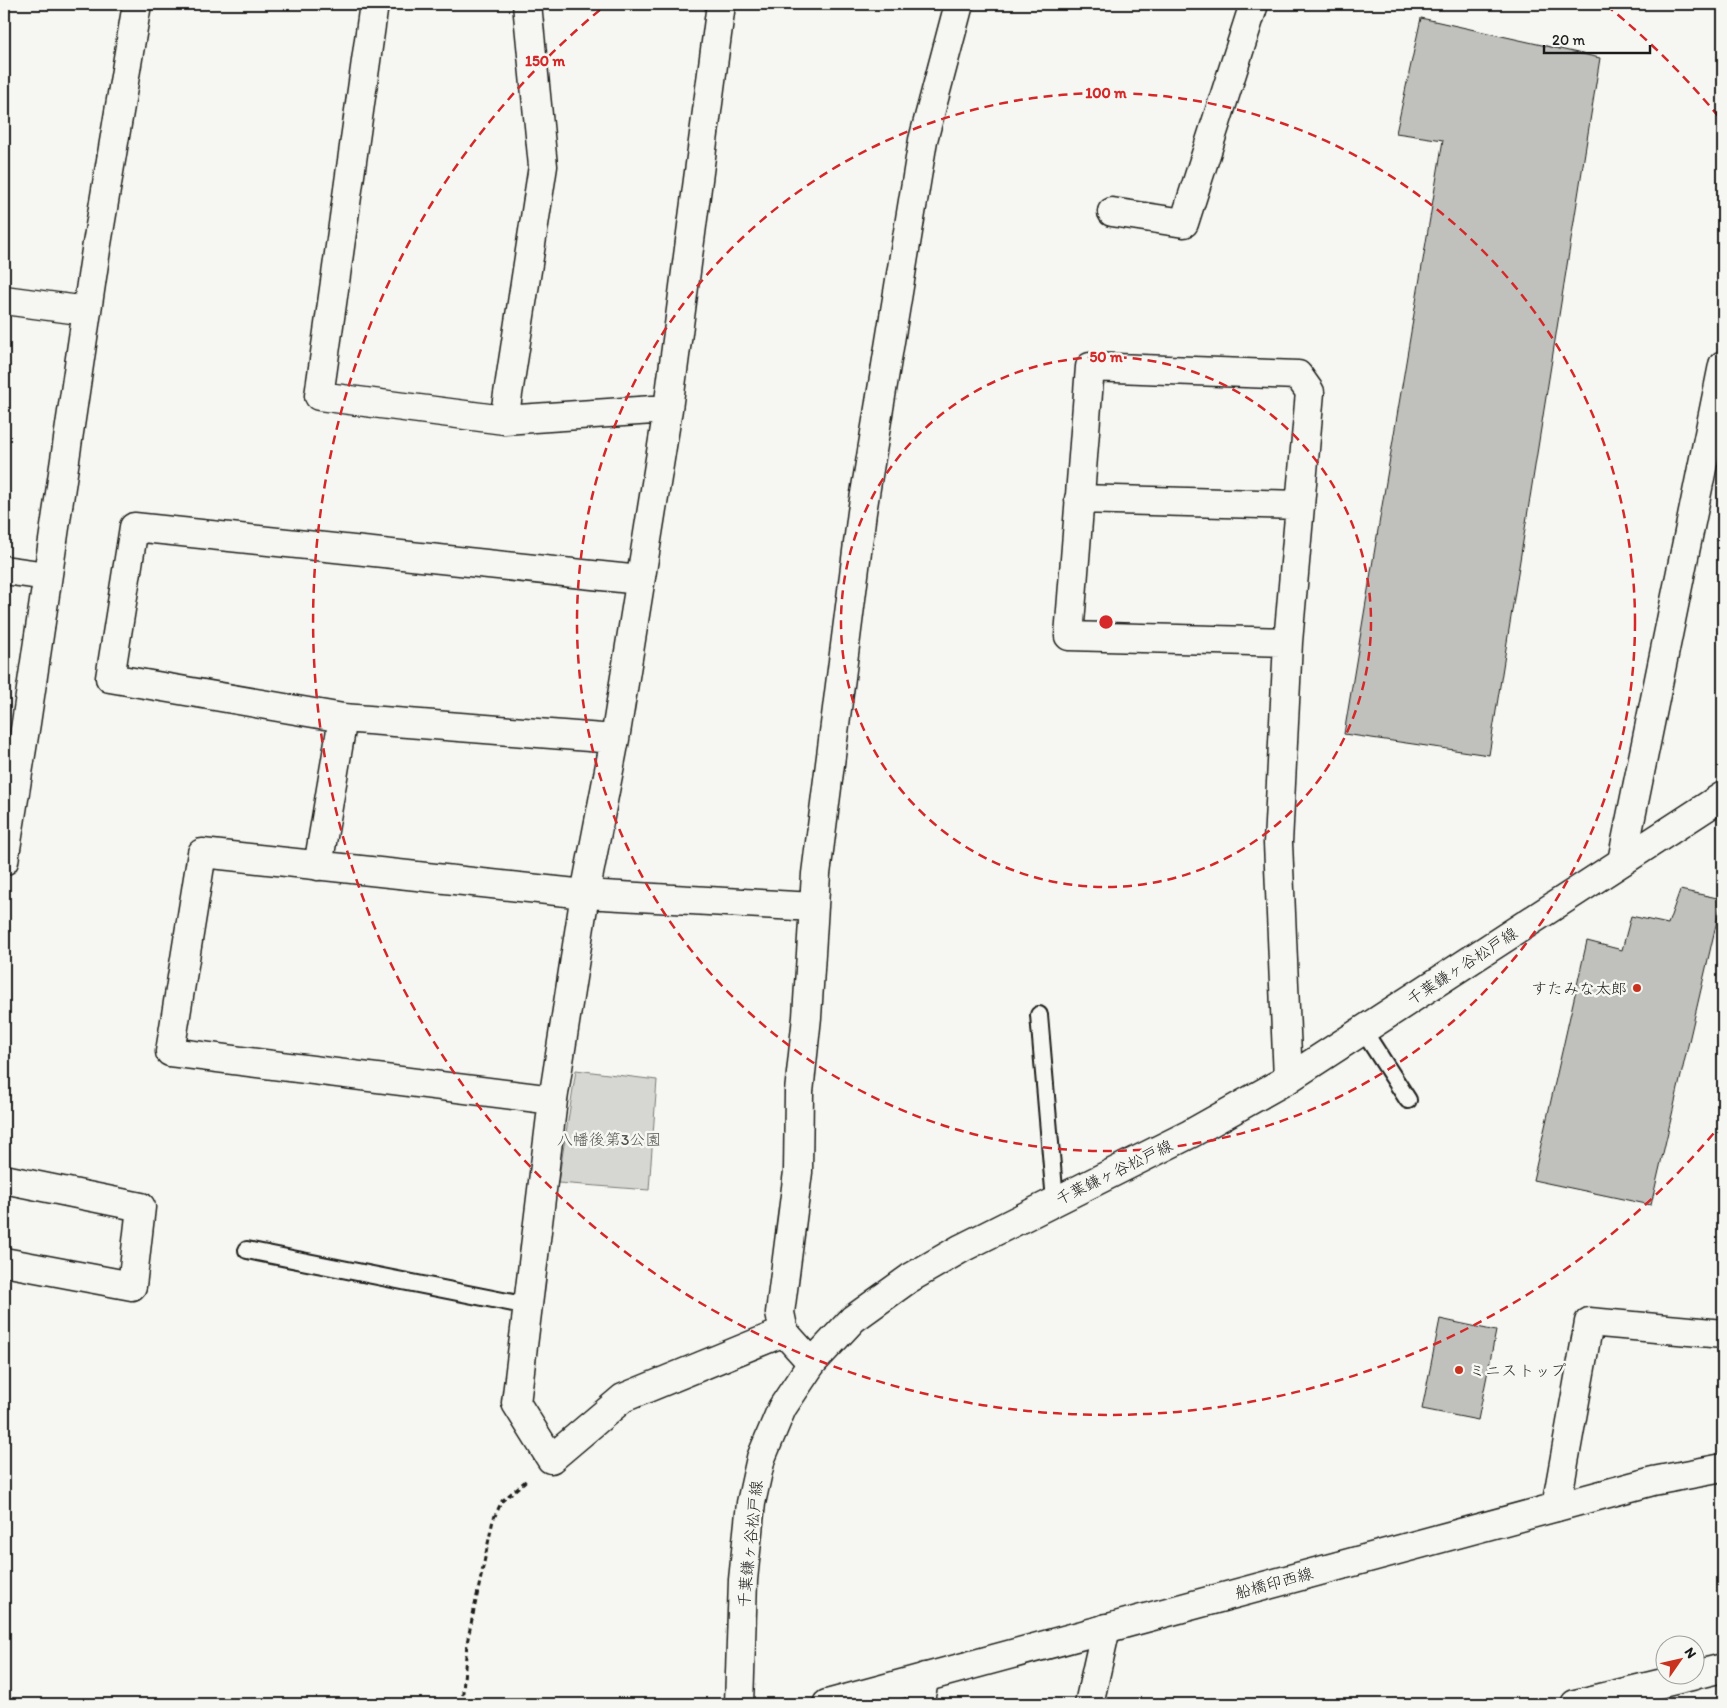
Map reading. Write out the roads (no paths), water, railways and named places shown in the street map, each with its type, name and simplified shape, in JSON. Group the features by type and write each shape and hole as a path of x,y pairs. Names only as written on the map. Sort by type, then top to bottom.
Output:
{"street":[{"path":"4,862 15,722 48,576 96,250 137,4"},
{"path":"374,4 319,396 504,420 668,409"},
{"path":"504,420 543,166 527,4"},
{"path":"721,4 668,409 615,740 585,894 553,1100 516,1403 551,1459 623,1398 784,1332"},
{"path":"812,1363 784,1332 780,1313 798,1172 799,1092 807,1017 816,874 862,512 923,140 959,4"},
{"path":"1112,212 1184,223 1254,4"},
{"path":"4,300 87,311"},
{"path":"1622,861 1723,365"},
{"path":"1288,642 1069,636 1090,366 1298,375 1310,392 1288,642 1278,843 1288,1079"},
{"path":"1079,499 1300,505"},
{"path":"615,740 343,718 110,678 134,527 640,580"},
{"path":"4,570 48,576"},
{"path":"318,866 343,718"},
{"name":"千葉鎌ヶ谷松戸線","path":"739,1704 743,1580 751,1503 761,1458 782,1408 812,1363 853,1319 910,1278 962,1248 1190,1134 1288,1079 1723,796"},
{"path":"553,1100 170,1052 202,853 585,894 814,907"},
{"path":"4,1179 141,1208 132,1286 4,1262"},
{"path":"1556,1507 1589,1322 1723,1334"},
{"name":"船橋印西線","path":"826,1704 1653,1480 1723,1468"},
{"path":"1089,1704 1106,1628"},
{"path":"1704,1672 1723,1668"},
{"path":"919,1704 925,1677"},
{"path":"1575,1704 1654,1685"}],"lane":[{"path":"1038,1015 1055,1201"},
{"path":"1363,1030 1408,1100"},
{"path":"247,1250 528,1306"}],"place":[{"name":"すたみな太郎","path":"1637,988"},
{"name":"ミニストップ","path":"1459,1370"}],"park label":[{"name":"八幡後第3公園","path":"609,1139"}]}
